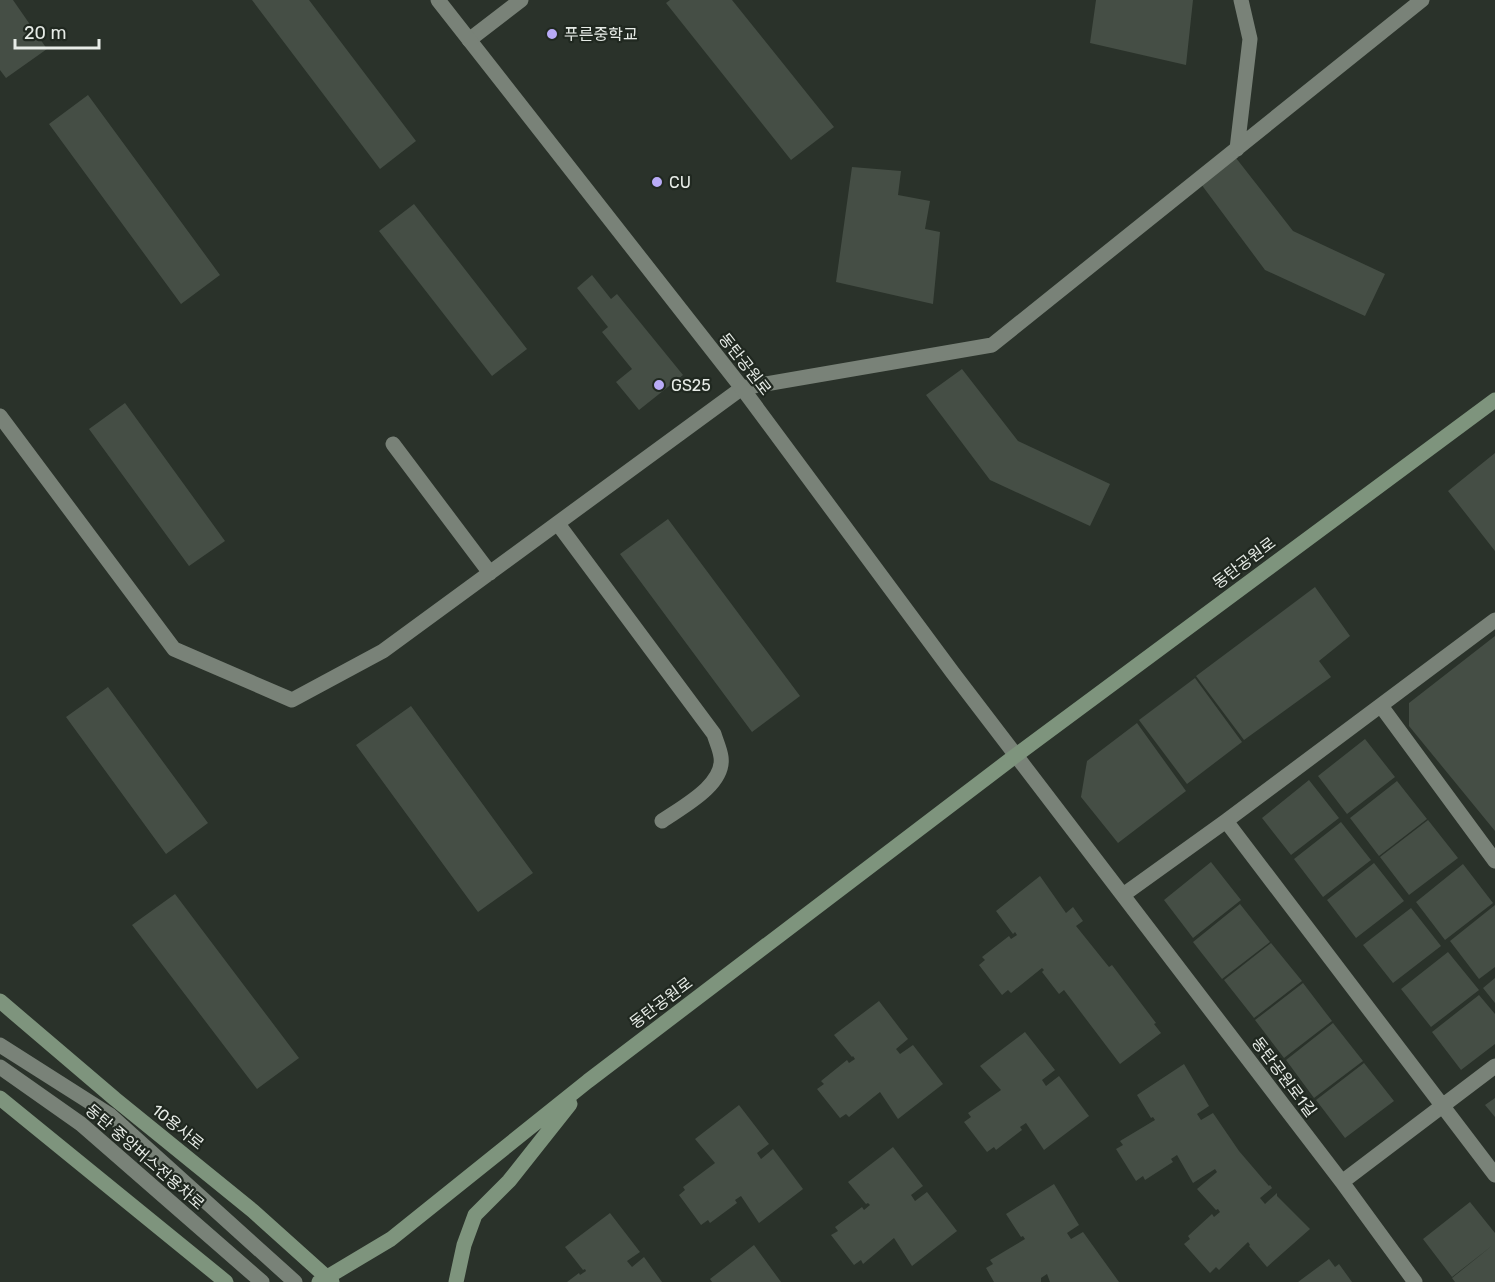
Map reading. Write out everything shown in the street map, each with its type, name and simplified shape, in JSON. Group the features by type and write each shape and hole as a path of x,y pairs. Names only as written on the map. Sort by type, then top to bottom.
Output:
{"street":[{"name":"동탄공원로","path":"438,0 742,388 1016,756"},
{"path":"469,40 522,0"},
{"path":"1237,149 1250,39 1241,0"},
{"path":"0,417 174,649 292,700 383,651 742,388 992,345 1422,0"},
{"name":"동탄공원로","path":"326,1280 391,1239 588,1081 1016,756 1495,400"},
{"path":"393,444 490,573"},
{"path":"558,524 714,734 721,758 719,772 710,786 663,821"},
{"path":"1123,895 1226,822 1495,620"},
{"path":"1381,706 1495,861"},
{"name":"동탄공원로1길","path":"1016,756 1342,1182 1415,1282"},
{"path":"1226,822 1495,1175"},
{"name":"10용사로","path":"0,1001 115,1099 253,1211 326,1280"},
{"name":"동탄 중앙버스전용차로","path":"0,1045 110,1115 295,1282"},
{"path":"1342,1182 1495,1066"},
{"name":"동탄 중앙버스전용차로","path":"0,1067 81,1124 261,1282"},
{"path":"456,1282 475,1215 509,1181 588,1081"},
{"path":"0,1098 226,1282"}],"building":[{"path":"0,0 13,0 47,49 6,78 0,70"},
{"path":"252,0 309,0 416,141 380,169"},
{"path":"670,0 732,0 834,127 791,160 666,3"},
{"path":"1096,0 1193,0 1186,65 1090,43"},
{"path":"88,95 220,275 181,304 49,124"},
{"path":"1236,158 1293,231 1385,274 1365,316 1265,270 1201,184"},
{"path":"852,167 901,171 898,195 930,201 925,229 940,232 933,304 836,282"},
{"path":"414,204 527,349 492,376 379,231"},
{"path":"592,275 611,299 617,294 683,375 639,410 616,382 632,369 602,332 608,327 577,288"},
{"path":"962,369 1018,441 1110,484 1090,526 990,480 926,395"},
{"path":"125,403 225,541 189,566 89,429"},
{"path":"1495,453 1495,551 1448,491"},
{"path":"668,519 800,696 752,732 620,554"},
{"path":"1315,587 1350,636 1319,661 1331,677 1244,740 1196,676"},
{"path":"1495,636 1495,831 1409,726 1409,703"},
{"path":"1195,678 1242,742 1187,784 1139,720"},
{"path":"108,687 208,823 166,854 66,717"},
{"path":"411,706 533,873 478,912 356,745"},
{"path":"1137,723 1186,791 1118,843 1081,797 1087,761"},
{"path":"1365,739 1395,777 1347,814 1318,776"},
{"path":"1309,780 1339,818 1291,855 1262,818"},
{"path":"1397,781 1427,819 1379,856 1350,818"},
{"path":"1428,820 1458,858 1409,895 1380,857"},
{"path":"1341,822 1371,860 1323,897 1294,859"},
{"path":"1211,862 1241,900 1193,938 1164,900"},
{"path":"1374,863 1404,901 1356,938 1327,900"},
{"path":"1463,864 1493,903 1445,940 1416,902"},
{"path":"1040,876 1066,913 1073,907 1083,921 1076,926 1109,967 1112,965 1161,1033 1120,1064 1064,990 1059,994 1042,972 1044,970 1042,968 1011,993 1008,990 1002,995 979,965 985,960 982,957 1009,936 1011,939 1017,935 1015,932 1013,934 996,911"},
{"path":"175,894 299,1058 257,1089 132,925"},
{"path":"1240,904 1270,942 1222,979 1193,942"},
{"path":"1495,905 1495,967 1479,979 1450,941"},
{"path":"1411,908 1441,946 1393,983 1363,945"},
{"path":"1271,943 1302,981 1254,1018 1224,980"},
{"path":"1448,952 1479,990 1431,1027 1401,989"},
{"path":"1495,978 1495,1003 1483,988"},
{"path":"1303,983 1332,1021 1284,1058 1255,1020"},
{"path":"1479,995 1495,1014 1495,1044 1461,1070 1432,1032"},
{"path":"879,1001 908,1039 896,1049 900,1054 913,1045 943,1084 898,1119 880,1092 849,1117 846,1114 840,1118 817,1089 824,1084 821,1081 847,1060 849,1063 855,1059 834,1035"},
{"path":"1333,1023 1363,1061 1314,1098 1286,1060"},
{"path":"1025,1032 1055,1070 1042,1080 1046,1086 1059,1076 1089,1116 1044,1150 1026,1123 1020,1127 1022,1130 996,1150 994,1147 987,1152 964,1122 971,1117 968,1113 1001,1090 980,1066"},
{"path":"1364,1063 1394,1101 1345,1138 1316,1100"},
{"path":"1184,1064 1209,1106 1197,1114 1201,1120 1213,1113 1239,1151 1272,1188 1260,1198 1265,1204 1277,1193 1277,1196 1310,1229 1267,1267 1248,1242 1219,1270 1216,1267 1210,1273 1184,1244 1190,1239 1188,1236 1212,1214 1214,1217 1220,1212 1197,1189 1217,1172 1215,1169 1193,1183 1177,1155 1171,1159 1173,1162 1145,1180 1143,1176 1136,1181 1116,1149 1123,1145 1120,1141 1155,1120 1151,1118 1137,1095"},
{"path":"1495,1098 1495,1117 1485,1105"},
{"path":"739,1105 769,1144 757,1153 761,1159 773,1149 803,1189 759,1223 741,1196 735,1200 737,1203 710,1223 708,1220 701,1225 679,1195 685,1190 683,1187 715,1163 695,1139"},
{"path":"893,1147 923,1186 911,1195 915,1201 927,1192 957,1231 912,1266 894,1238 863,1264 861,1260 854,1265 831,1235 838,1231 835,1227 862,1207 864,1210 870,1205 866,1204 848,1182"},
{"path":"1054,1184 1079,1225 1067,1233 1071,1239 1083,1232 1119,1282 1050,1282 1047,1274 1041,1278 1041,1282 994,1282 986,1268 993,1264 990,1260 1025,1239 1021,1237 1006,1214"},
{"path":"1470,1202 1495,1233 1495,1282 1455,1282 1452,1278 1493,1245 1452,1277 1423,1239"},
{"path":"610,1213 640,1252 627,1261 632,1267 644,1257 662,1282 567,1282 586,1271 565,1247"},
{"path":"754,1245 781,1282 712,1282 710,1279"},
{"path":"1329,1259 1335,1267 1339,1264 1352,1282 1298,1282"}],"place":[{"name":"푸른중학교","path":"552,34"},
{"name":"CU","path":"657,182"},
{"name":"GS25","path":"659,385"}]}
